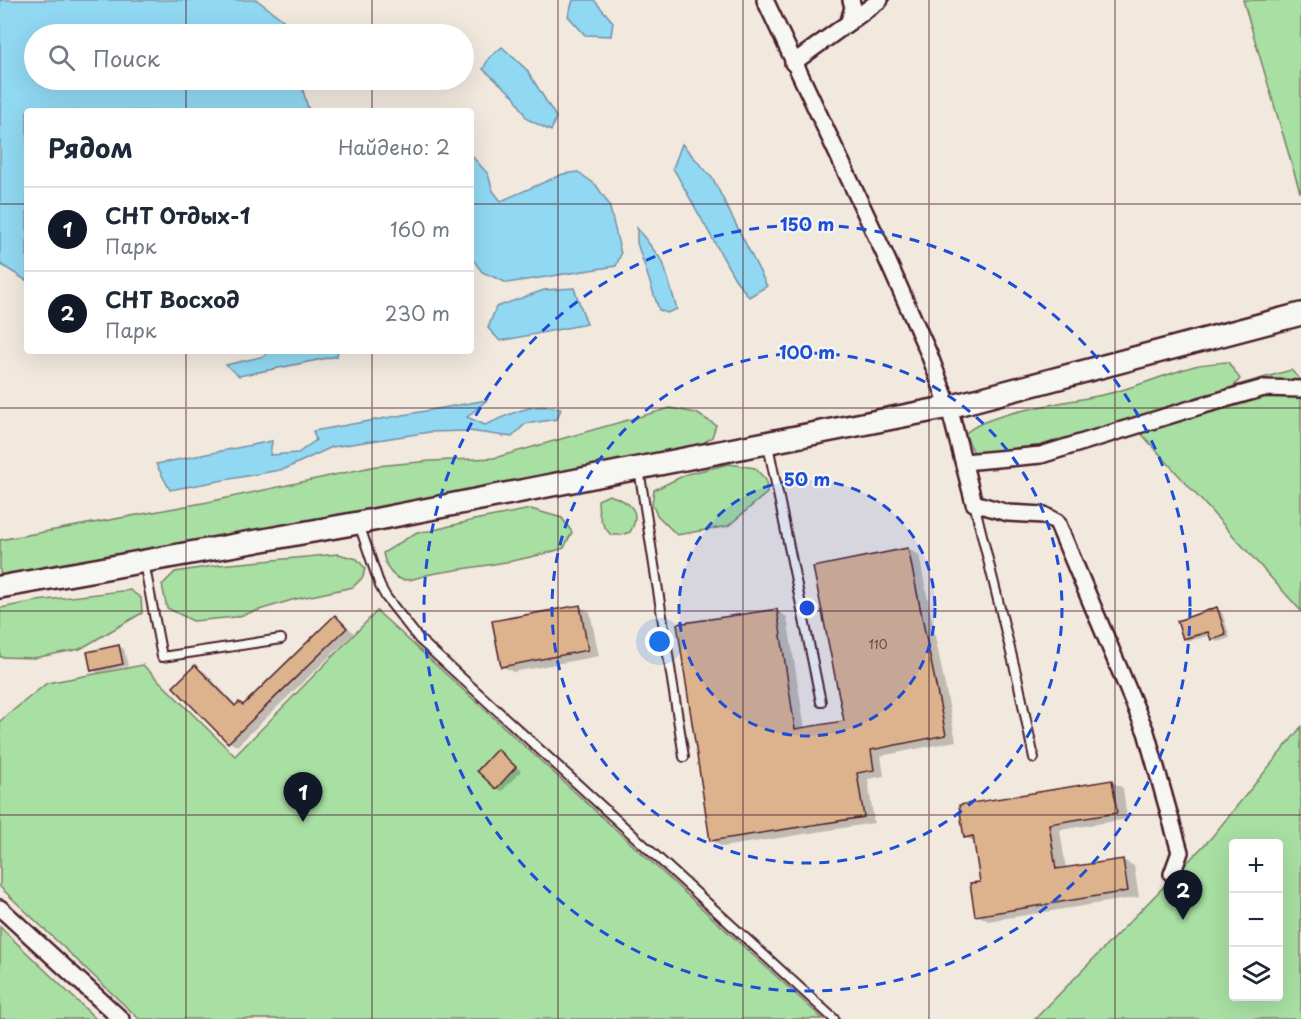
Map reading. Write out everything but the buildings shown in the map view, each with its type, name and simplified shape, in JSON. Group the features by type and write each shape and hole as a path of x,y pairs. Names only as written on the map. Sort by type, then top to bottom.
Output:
{"main road":[{"path":"0,587 358,523 949,408 1301,314"}],"street":[{"path":"849,21 853,7 851,0"},
{"path":"793,63 880,0"},
{"path":"770,4 793,63 889,264 929,354 949,408 974,503 1008,513 1044,515 1057,522 1146,732 1180,852 1172,874"},
{"path":"964,462 1041,455 1264,388 1301,389"},
{"path":"0,908 121,1019"}],"lane":[{"path":"768,443 821,702"},
{"path":"639,468 684,757"},
{"path":"974,503 1018,681 1034,758"},
{"path":"358,523 380,586 419,639 834,1019"},
{"path":"143,561 162,657 281,639"}],"green space":[{"path":"1243,0 1301,0 1300,192"},
{"path":"1228,362 1240,379 1234,386 1291,370 1301,380 1301,611 1129,420 1034,450 998,451 975,455 965,434 976,426 1011,413 1107,394 1199,365"},
{"path":"670,408 696,413 716,425 712,437 694,449 488,490 0,577 0,540 208,502 376,466 494,458"},
{"path":"729,464 755,468 766,480 767,493 728,526 677,535 657,515 652,504 654,490 687,474"},
{"path":"609,495 623,500 632,508 635,518 630,532 611,535 602,523 598,500"},
{"path":"531,509 562,518 572,532 564,548 515,560 408,580 396,577 386,565 383,553 417,532"},
{"path":"338,554 357,559 365,568 363,577 353,587 292,600 236,617 193,621 167,608 162,585 175,572 219,565"},
{"path":"130,590 141,598 142,613 80,649 34,658 0,657 0,608 37,601"},
{"path":"377,611 823,1019 139,1019 0,887 0,721 47,683 143,665 235,756"},
{"path":"1301,727 1301,1019 1035,1019 1211,838"},
{"path":"0,927 96,1019 0,1019"}],"water":[{"path":"0,0 257,0 283,20 284,24 24,24 24,90 303,90 308,108 24,108 24,279 0,264"},
{"path":"573,0 594,0 613,22 611,36 585,35 568,16"},
{"path":"502,47 527,70 556,117 551,131 527,119 514,96 483,69 489,58"},
{"path":"682,144 713,179 767,286 749,297 735,279 673,168"},
{"path":"474,158 488,174 493,191 501,201 563,174 578,172 596,185 609,204 621,254 616,266 507,283 482,272 474,261"},
{"path":"637,228 663,262 677,309 667,313 659,310 637,243"},
{"path":"574,288 587,324 500,341 488,328 496,307 544,290"},
{"path":"265,354 337,354 337,356 239,376 226,365 265,356"},
{"path":"487,400 467,417 485,425 531,408 561,409 557,419 525,424 512,437 469,431 430,432 332,447 285,469 170,490 156,464 272,441 270,455 298,453 316,440 313,431"}],"place":[{"name":"СНТ Отдых-1","path":"303,822"},
{"name":"СНТ Восход","path":"1183,920"}]}
